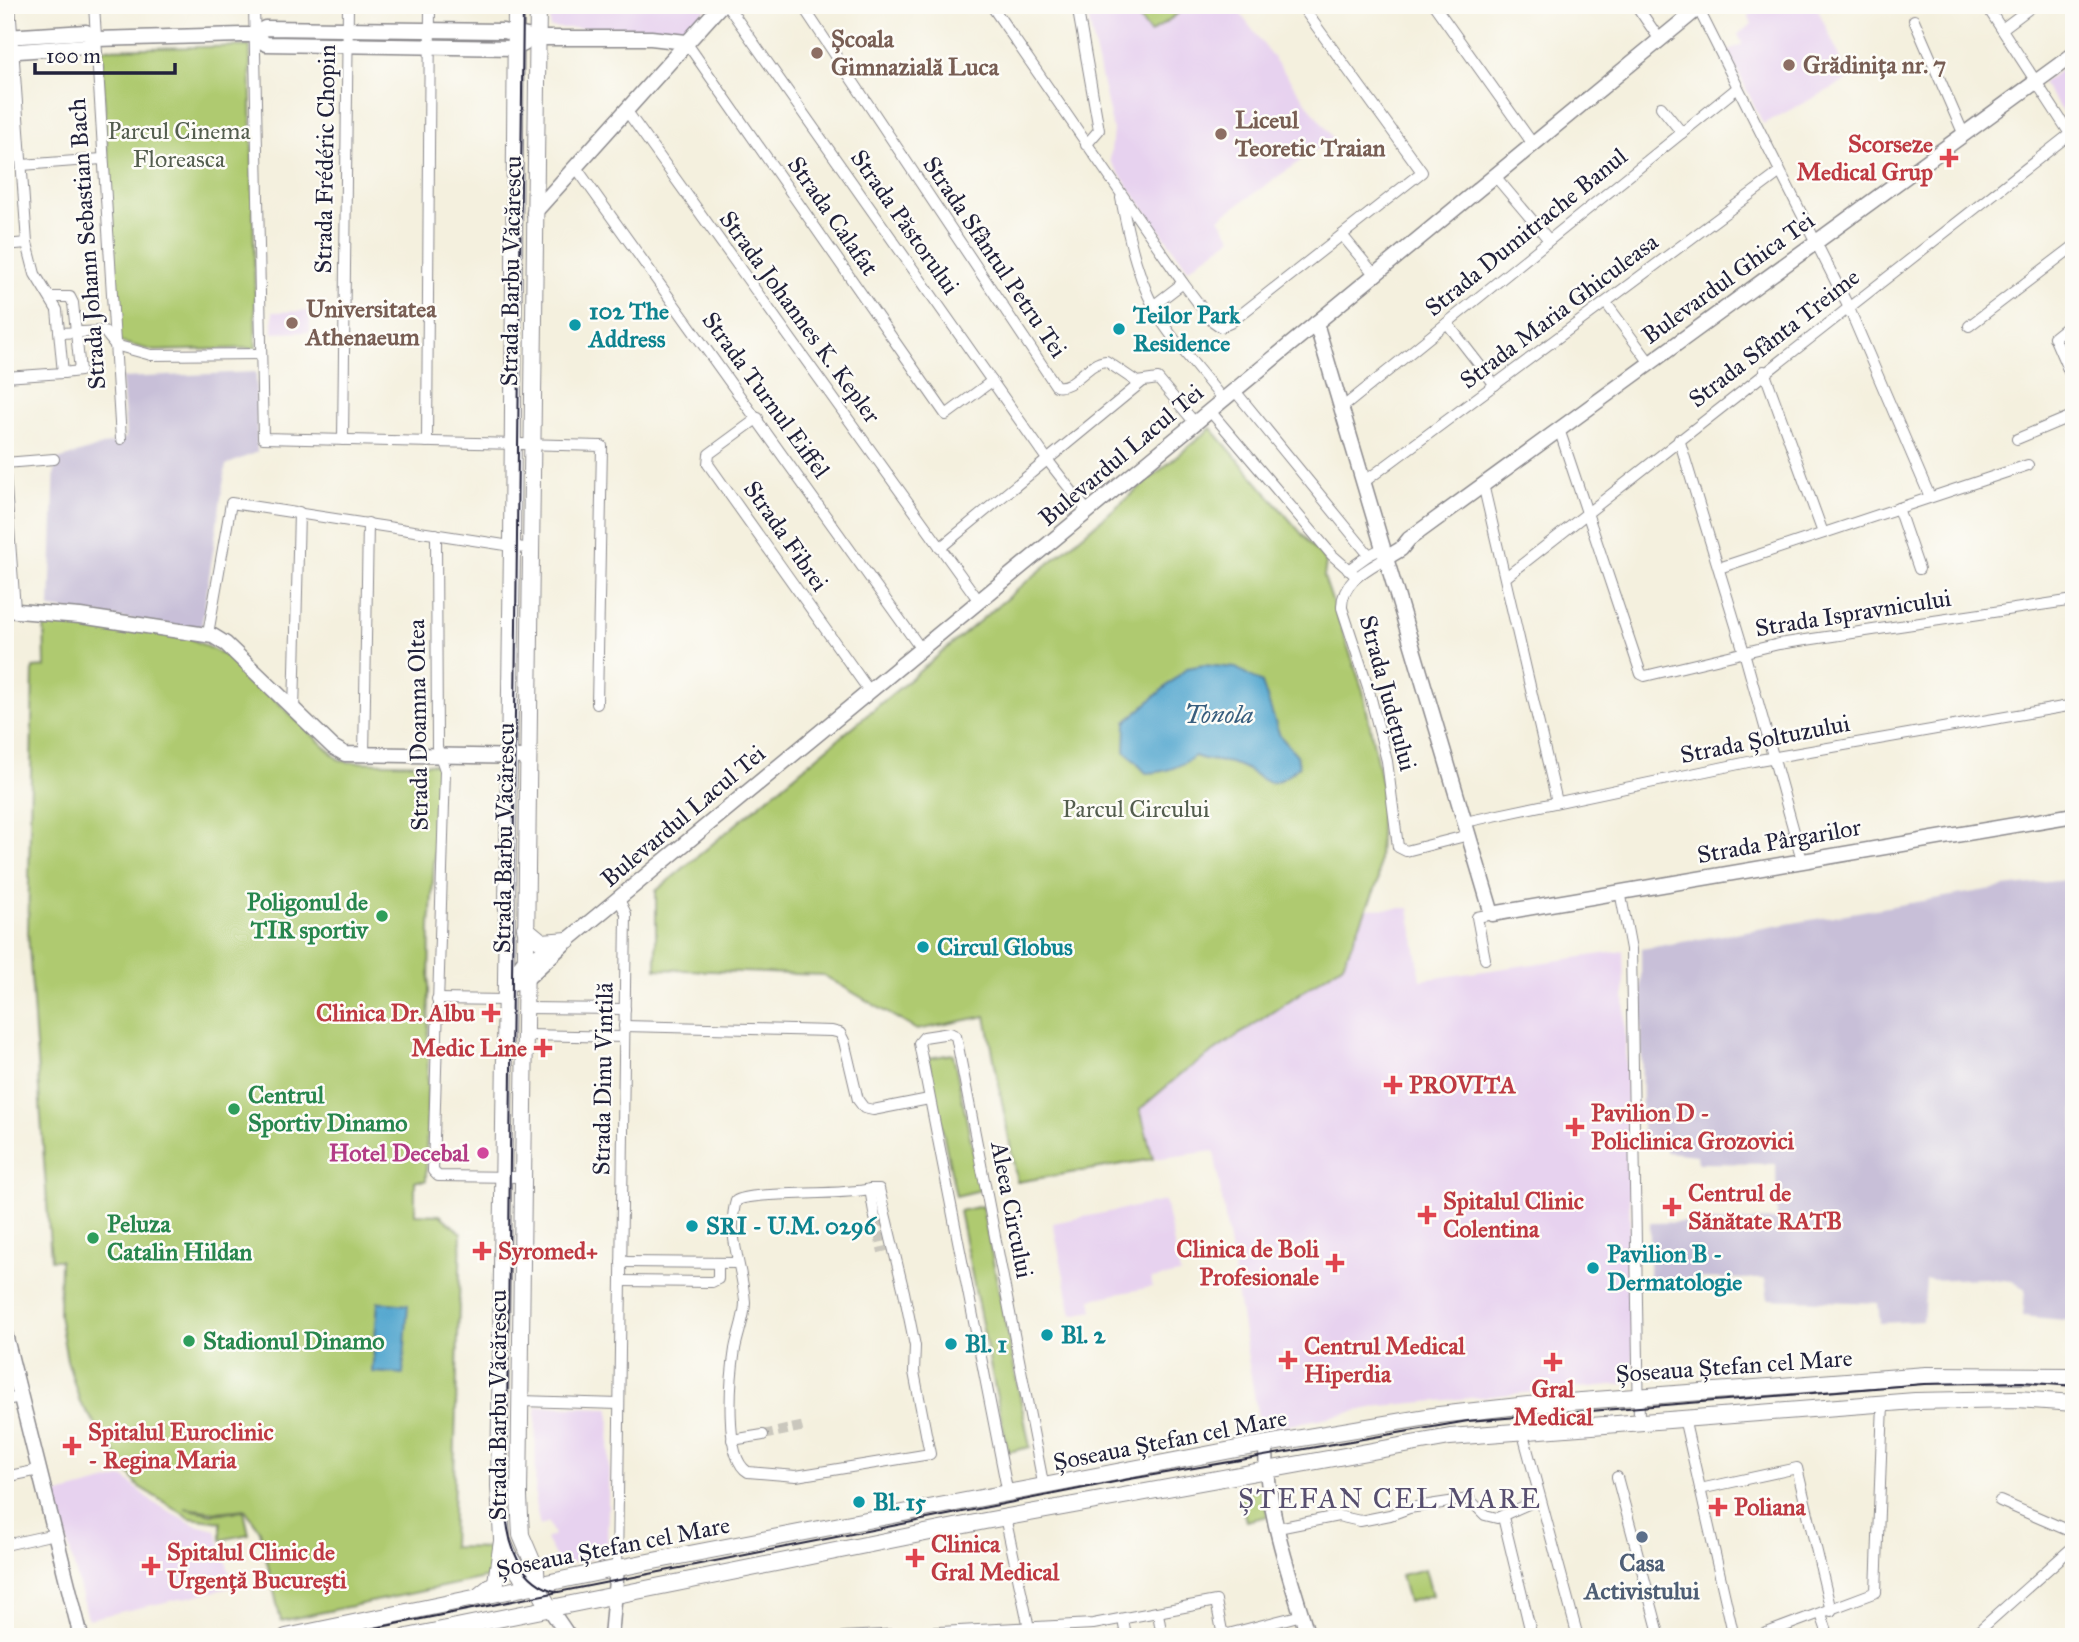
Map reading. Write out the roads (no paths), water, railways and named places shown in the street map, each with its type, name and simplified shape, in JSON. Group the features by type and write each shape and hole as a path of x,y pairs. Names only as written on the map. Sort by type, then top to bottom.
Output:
{"main road":[{"name":"Strada Barbu Văcărescu","path":"516,5 512,546 499,1486 502,1539 519,1573 537,1586"},
{"name":"Strada Barbu Văcărescu","path":"537,1586 536,1570 523,1545 519,1526 538,5"},
{"path":"525,928 542,942 568,940"},
{"name":"Șoseaua Ștefan cel Mare","path":"286,1637 617,1568 1266,1444 1466,1412 1637,1396 1926,1375 2015,1373 2074,1376"},
{"name":"Șoseaua Ștefan cel Mare","path":"407,1637 1005,1517 1411,1443 1522,1430 1883,1403 1967,1399 2074,1404"},
{"path":"477,1597 496,1582 502,1539"},
{"path":"537,1586 550,1608"}],"street":[{"path":"10,5 9,44 27,243 35,274 57,310 63,373"},
{"name":"Strada Johann Sebastian Bach","path":"94,5 121,439"},
{"path":"254,5 263,438 602,446 597,704"},
{"name":"Strada Frédéric Chopin","path":"343,440 348,5"},
{"path":"426,442 430,5"},
{"path":"534,213 721,5"},
{"name":"Strada Păstorului","path":"727,5 1049,462 1088,512"},
{"name":"Strada Sfântul Petru Tei","path":"802,5 1056,386 1065,386 1101,361 1106,361 1127,377 1142,382 1158,379 1195,423"},
{"path":"991,5 1183,283 1211,320 1221,327 1230,323 1422,172 1301,5"},
{"path":"1077,5 1099,121 1097,136 1086,145"},
{"path":"1434,5 1533,144"},
{"path":"1636,5 1660,40"},
{"path":"1986,5 2072,137"},
{"path":"2002,29 2034,5"},
{"path":"1700,7 1736,89 1848,306 1930,497"},
{"name":"Bulevardul Lacul Tei","path":"524,981 568,940 1700,7"},
{"path":"1914,20 1964,135"},
{"path":"9,44 87,46 96,38 253,35 265,28 429,29 516,40"},
{"path":"253,35 265,44 429,46 537,38 652,38 686,42"},
{"path":"652,38 664,59 660,73"},
{"name":"Strada Calafat","path":"686,42 946,415 992,381"},
{"name":"Bulevardul Ghica Tei","path":"1384,553 1401,549 1409,539 1483,484 2074,54"},
{"name":"Strada Dumitrache Banul","path":"1342,408 1736,89"},
{"path":"1661,107 1682,133"},
{"name":"Strada Johannes K. Kepler","path":"626,110 979,601"},
{"name":"Strada Sfânta Treime","path":"1506,578 1764,371 2072,137"},
{"path":"22,165 102,159"},
{"name":"Strada Turnul Eiffel","path":"575,166 921,649"},
{"name":"Strada Maria Ghiculeasa","path":"1364,482 1779,173"},
{"path":"1495,176 1549,240"},
{"path":"535,184 544,188 560,182"},
{"path":"1120,194 1134,254 1153,306 1171,335 1229,395 1369,555"},
{"path":"1342,235 1375,275"},
{"path":"5,244 27,243"},
{"path":"1969,326 2074,246"},
{"path":"1153,306 1183,283"},
{"path":"5,377 80,371 77,332 70,298 50,297"},
{"path":"1606,303 1650,363"},
{"path":"2074,321 2054,337 2074,383"},
{"name":"Strada Județului","path":"1316,323 1492,914"},
{"path":"1447,323 1494,385"},
{"path":"60,333 104,331 115,345 134,352 169,356 261,354"},
{"path":"1764,371 1823,533"},
{"path":"940,548 1049,462 1142,382"},
{"path":"1210,411 1352,573"},
{"path":"2017,439 2074,415"},
{"name":"Strada Fibrei","path":"758,418 713,450 707,458 708,464 870,692"},
{"path":"1559,429 1588,511"},
{"path":"1679,439 1744,652 1802,860"},
{"path":"5,463 54,459"},
{"path":"1719,568 2028,465"},
{"path":"5,474 10,610 208,634 226,644 338,751 364,755 527,757"},
{"path":"1483,484 1557,802"},
{"path":"208,634 231,503 531,549"},
{"path":"1898,508 1919,569"},
{"name":"Strada Ispravnicului","path":"1588,511 1641,674 1650,675 1812,638 2074,600"},
{"path":"294,711 299,512"},
{"path":"364,755 368,523"},
{"name":"Strada Doamna Oltea","path":"436,534 438,756 445,770 433,1171 438,1175 504,1177"},
{"path":"1352,573 1369,555 1384,553"},
{"path":"1352,573 1384,553"},
{"name":"Strada Județului","path":"1352,573 1343,595 1342,608 1368,687 1387,761 1398,847 1406,851 1467,828"},
{"name":"Strada Șoltuzului","path":"1467,828 1557,802 1774,757 2074,705"},
{"name":"Strada Pârgarilor","path":"1492,914 2074,815"},
{"path":"1620,891 1631,949 1639,1421"},
{"name":"Strada Dinu Vintilă","path":"617,1568 626,914 619,899"},
{"path":"1485,959 1477,917 1492,914"},
{"name":"Bulevardul Lacul Tei","path":"506,992 524,961 568,940"},
{"path":"437,999 506,992 524,981"},
{"path":"525,1008 625,1009"},
{"path":"525,1035 832,1031 840,1033 844,1041 858,1100 863,1108 873,1110 929,1099"},
{"name":"Aleea Circului","path":"1008,1494 929,1099 921,1040 954,1034 1044,1488"},
{"path":"504,1177 523,1177"},
{"path":"870,1189 876,1218"},
{"path":"870,1189 879,1189 904,1292 915,1346 914,1372 930,1454 848,1469 775,1476 743,1469 736,1459 732,1440 735,1350 745,1303 738,1263 734,1208 742,1197 831,1195 870,1189"},
{"path":"621,1262 738,1263"},
{"path":"621,1281 712,1282 718,1279 718,1263"},
{"path":"5,1334 81,1637"},
{"path":"5,1400 21,1397"},
{"path":"520,1401 619,1404"},
{"path":"1756,1637 1871,1597 1877,1590 1883,1403"},
{"path":"1684,1418 1734,1637"},
{"path":"1522,1430 1578,1637"},
{"path":"732,1440 764,1435"},
{"path":"1266,1444 1266,1468 1278,1528 1308,1637"},
{"path":"1700,1489 1797,1468 1829,1637"},
{"path":"5,1477 39,1470"},
{"path":"1617,1477 1660,1637"},
{"path":"1278,1528 1338,1516 1360,1521 1391,1515 1409,1508 1462,1499 1473,1500 1485,1515 1503,1517 1539,1499"},
{"path":"2000,1501 2074,1533"},
{"path":"1005,1517 1030,1632"},
{"path":"1503,1517 1532,1637"},
{"path":"5,1545 55,1534"},
{"path":"1972,1637 2074,1546"},
{"path":"611,1637 617,1568"},
{"path":"843,1637 1030,1632 1123,1619 1216,1601 1222,1631 1228,1634 1302,1615"},
{"path":"550,1608 569,1637"},
{"path":"1158,1612 1162,1637"},
{"path":"1123,1619 1126,1637"}],"water":[{"name":"Tonola","path":"1204,665 1236,668 1262,683 1280,736 1297,755 1299,766 1287,776 1271,782 1233,764 1195,756 1172,768 1146,773 1125,751 1126,722 1187,668"},
{"path":"378,1302 408,1305 403,1374 372,1372"}],"tunnel":[{"path":"875,1218 883,1252"},
{"path":"763,1435 805,1426"}],"tram line":[{"path":"523,5 506,1511 513,1550 525,1572 545,1587 558,1592"},
{"path":"330,1637 1130,1479 1468,1421 1924,1384 2022,1382 2074,1386"}],"place":[{"name":"Școala Gimnazială Luca","path":"817,53"},
{"name":"Grădinița nr. 7","path":"1789,65"},
{"name":"Liceul Teoretic Traian","path":"1221,134"},
{"name":"Scorseze Medical Grup","path":"1949,158"},
{"name":"Universitatea Athenaeum","path":"292,323"},
{"name":"102 The Address","path":"575,325"},
{"name":"Teilor Park Residence","path":"1119,329"},
{"name":"Poligonul de TIR sportiv","path":"382,916"},
{"name":"Circul Globus","path":"923,947"},
{"name":"Clinica Dr. Albu","path":"491,1013"},
{"name":"Medic Line","path":"543,1048"},
{"name":"PROVITA","path":"1393,1085"},
{"name":"Centrul Sportiv Dinamo","path":"234,1109"},
{"name":"Pavilion D - Policlinica Grozovici","path":"1575,1127"},
{"name":"Hotel Decebal","path":"483,1153"},
{"name":"Centrul de Sănătate RATB","path":"1672,1207"},
{"name":"Spitalul Clinic Colentina","path":"1427,1215"},
{"name":"SRI - U.M. 0296","path":"692,1226"},
{"name":"Peluza Catalin Hildan","path":"93,1238"},
{"name":"Syromed+","path":"482,1251"},
{"name":"Clinica de Boli Profesionale","path":"1335,1263"},
{"name":"Pavilion B - Dermatologie","path":"1593,1268"},
{"name":"Bl. 2","path":"1047,1335"},
{"name":"Stadionul Dinamo","path":"189,1341"},
{"name":"Bl. 1","path":"951,1344"},
{"name":"Centrul Medical Hiperdia","path":"1288,1360"},
{"name":"Gral Medical","path":"1553,1362"},
{"name":"Spitalul Euroclinic - Regina Maria","path":"72,1446"},
{"name":"Bl. 15","path":"859,1502"},
{"name":"Poliana","path":"1718,1507"},
{"name":"Casa Activistului","path":"1642,1537"},
{"name":"Clinica Gral Medical","path":"915,1558"},
{"name":"Spitalul Clinic de Urgență București","path":"151,1566"}],"district":[{"name":"ȘTEFAN CEL MARE","path":"1390,1498"}],"park label":[{"name":"Parcul Cinema Floreasca","path":"179,145"},
{"name":"Parcul Circului","path":"1136,809"}]}
